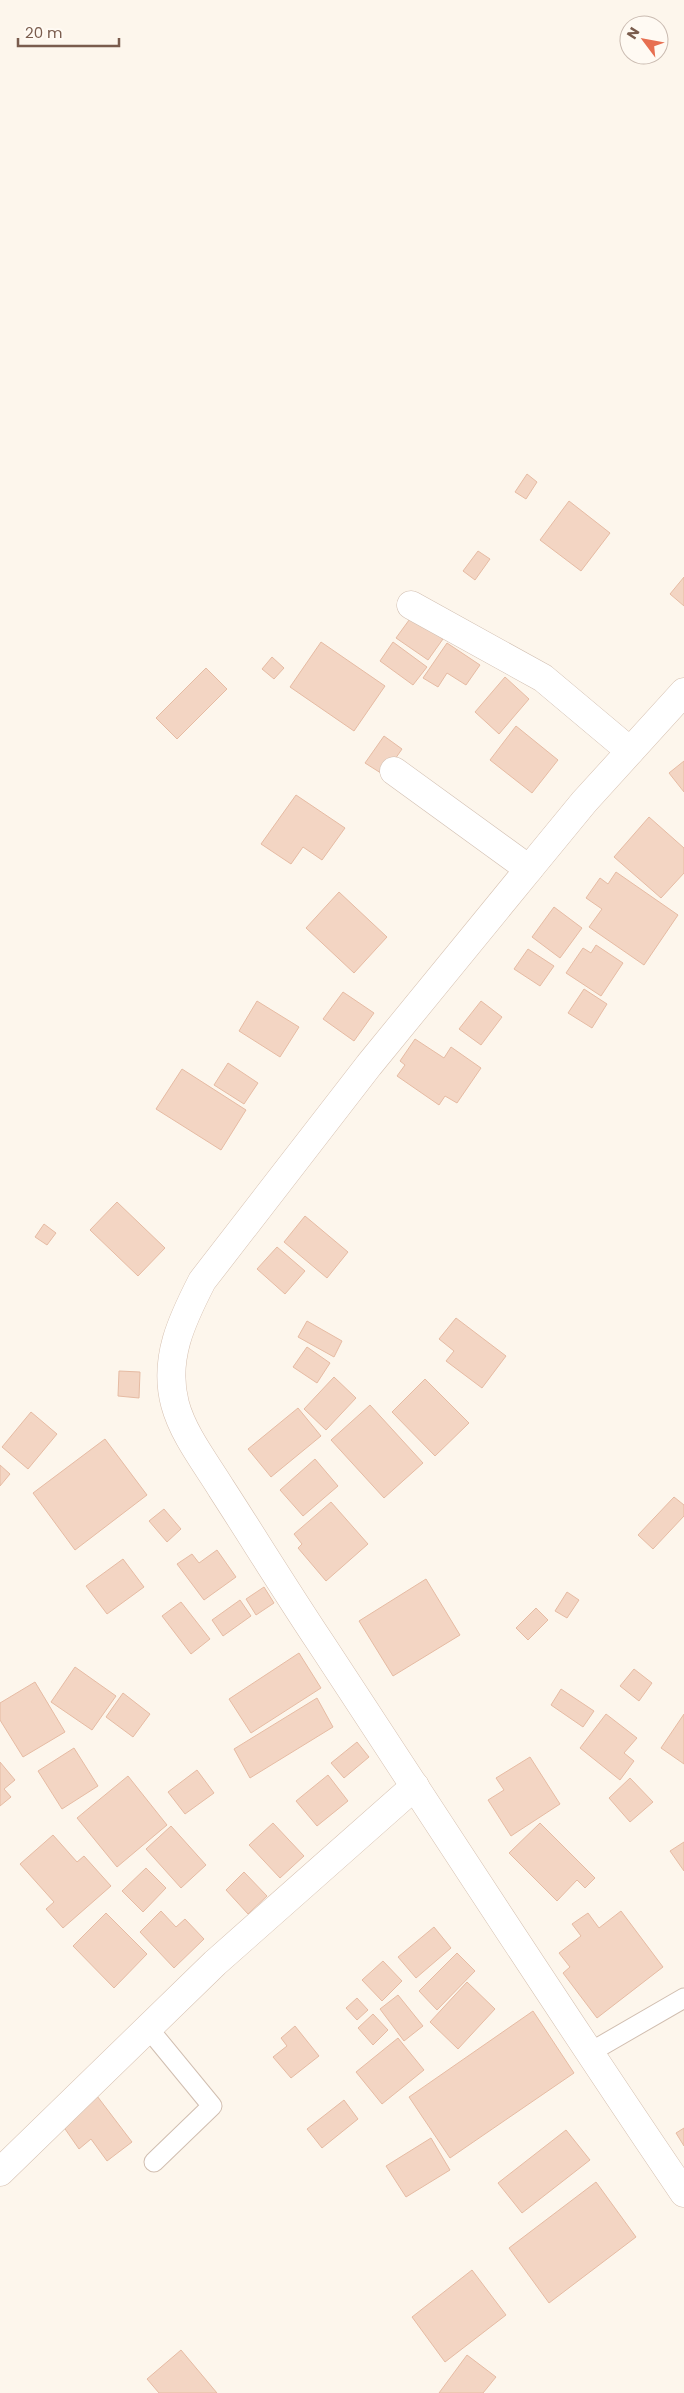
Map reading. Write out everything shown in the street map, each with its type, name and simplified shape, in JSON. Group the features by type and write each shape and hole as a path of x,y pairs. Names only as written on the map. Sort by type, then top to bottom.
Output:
{"street":[{"path":"411,605 543,678 630,752"},
{"path":"684,692 584,802 529,869 369,1065 207,1274 184,1316 174,1346 171,1376 175,1404 188,1435 278,1579 589,2053 684,2193"},
{"path":"394,771 529,869"},
{"path":"0,2172 148,2028 310,1877 415,1786"}],"lane":[{"path":"589,2053 684,1998"},
{"path":"148,2028 212,2106 154,2162"}],"building":[{"path":"527,474 537,482 526,499 515,492"},
{"path":"569,501 610,533 581,571 540,540"},
{"path":"478,551 490,559 475,580 463,571"},
{"path":"684,577 684,606 670,594"},
{"path":"412,616 443,639 428,660 396,638"},
{"path":"321,642 385,686 354,731 290,687"},
{"path":"393,642 427,667 413,685 380,661"},
{"path":"447,643 480,665 466,685 447,673 438,687 423,678"},
{"path":"272,657 284,668 274,679 262,669"},
{"path":"206,668 227,689 177,739 156,718"},
{"path":"505,677 529,699 499,734 475,712"},
{"path":"516,726 558,760 532,793 490,760"},
{"path":"384,736 402,749 384,775 365,763"},
{"path":"684,761 684,792 669,773"},
{"path":"296,795 345,828 322,860 303,847 291,864 261,844"},
{"path":"649,817 684,848 684,873 661,898 614,857"},
{"path":"616,872 678,915 644,965 589,927 602,909 586,898 600,878 608,884"},
{"path":"339,892 387,937 354,973 306,928"},
{"path":"554,907 582,928 560,958 532,937"},
{"path":"596,945 623,963 601,996 566,973 583,948 591,953"},
{"path":"528,949 554,966 540,986 514,969"},
{"path":"584,989 607,1004 592,1028 568,1013"},
{"path":"343,992 374,1013 354,1041 323,1019"},
{"path":"257,1001 299,1027 280,1057 239,1031"},
{"path":"481,1001 502,1017 481,1045 459,1029"},
{"path":"415,1039 444,1058 451,1047 481,1068 457,1103 445,1096 439,1105 397,1076 405,1065 400,1061"},
{"path":"228,1063 258,1083 244,1104 214,1085"},
{"path":"182,1069 246,1110 221,1150 156,1109"},
{"path":"117,1202 165,1248 138,1276 90,1230"},
{"path":"305,1216 348,1252 327,1278 284,1242"},
{"path":"44,1224 56,1233 47,1245 35,1237"},
{"path":"277,1247 305,1271 285,1294 257,1269"},
{"path":"456,1318 506,1356 482,1388 446,1361 454,1351 439,1339"},
{"path":"307,1321 342,1341 334,1357 298,1337"},
{"path":"307,1347 330,1363 317,1383 293,1367"},
{"path":"119,1371 140,1372 139,1398 118,1396"},
{"path":"334,1377 356,1398 326,1430 304,1409"},
{"path":"425,1379 469,1423 435,1456 392,1412"},
{"path":"370,1405 423,1463 384,1498 331,1440"},
{"path":"298,1408 321,1436 271,1477 248,1449"},
{"path":"31,1412 57,1434 28,1469 2,1447"},
{"path":"105,1439 147,1495 75,1550 33,1493"},
{"path":"315,1459 338,1486 303,1516 280,1490"},
{"path":"0,1465 10,1474 0,1486"},
{"path":"674,1497 684,1505 684,1516 653,1549 638,1535"},
{"path":"331,1502 368,1544 326,1581 298,1548 302,1544 294,1534"},
{"path":"164,1509 181,1529 167,1542 149,1521"},
{"path":"217,1550 236,1577 204,1600 177,1564 192,1554 199,1563"},
{"path":"123,1559 144,1587 107,1614 86,1586"},
{"path":"426,1579 460,1635 393,1676 359,1621"},
{"path":"264,1587 274,1603 256,1615 246,1599"},
{"path":"567,1592 579,1600 567,1618 555,1611"},
{"path":"240,1600 251,1616 223,1636 212,1620"},
{"path":"181,1602 210,1639 191,1654 162,1616"},
{"path":"536,1608 548,1620 528,1640 516,1628"},
{"path":"299,1653 321,1688 251,1733 229,1699"},
{"path":"75,1667 116,1696 92,1730 51,1702"},
{"path":"634,1669 652,1683 639,1701 620,1686"},
{"path":"35,1682 65,1732 23,1757 0,1720 0,1703"},
{"path":"561,1689 594,1711 583,1727 551,1705"},
{"path":"123,1693 150,1714 133,1737 106,1717"},
{"path":"317,1698 333,1727 250,1778 234,1749"},
{"path":"606,1714 637,1738 624,1753 634,1761 620,1780 580,1748"},
{"path":"684,1714 684,1764 661,1748"},
{"path":"357,1742 369,1757 344,1778 331,1763"},
{"path":"74,1748 98,1786 62,1809 38,1771"},
{"path":"530,1757 560,1804 511,1836 488,1800 504,1790 496,1778"},
{"path":"0,1762 15,1780 4,1789 11,1797 0,1806"},
{"path":"197,1770 214,1793 185,1814 168,1792"},
{"path":"328,1775 348,1801 317,1826 296,1801"},
{"path":"128,1776 167,1825 117,1867 77,1818"},
{"path":"630,1778 653,1802 630,1822 609,1798"},
{"path":"273,1823 304,1856 280,1878 249,1845"},
{"path":"540,1823 595,1878 585,1888 577,1880 557,1901 509,1853"},
{"path":"171,1826 206,1865 181,1888 146,1849"},
{"path":"53,1835 77,1862 84,1856 111,1886 63,1928 46,1909 54,1902 20,1864"},
{"path":"684,1842 684,1871 670,1851"},
{"path":"146,1868 166,1888 143,1912 122,1891"},
{"path":"244,1872 267,1896 248,1914 226,1890"},
{"path":"161,1911 176,1927 185,1919 204,1939 174,1968 140,1932"},
{"path":"621,1911 663,1967 597,2018 563,1973 570,1967 559,1953 581,1936 572,1924 588,1913 599,1928"},
{"path":"106,1913 147,1954 114,1988 73,1946"},
{"path":"434,1927 451,1948 416,1978 398,1957"},
{"path":"457,1953 475,1971 437,2010 419,1991"},
{"path":"383,1961 402,1981 382,2001 362,1980"},
{"path":"467,1982 495,2009 458,2049 430,2022"},
{"path":"398,1995 423,2026 404,2041 380,2009"},
{"path":"357,1998 368,2010 357,2020 346,2008"},
{"path":"533,2011 574,2073 450,2158 409,2097"},
{"path":"373,2014 388,2030 373,2045 358,2028"},
{"path":"295,2026 319,2056 291,2078 273,2057 287,2046 281,2038"},
{"path":"398,2038 424,2070 382,2104 356,2072"},
{"path":"94,2092 132,2142 107,2161 91,2139 79,2149 63,2126"},
{"path":"344,2100 358,2119 322,2148 307,2129"},
{"path":"684,2128 684,2146 676,2133"},
{"path":"566,2130 590,2160 522,2213 498,2183"},
{"path":"431,2138 450,2170 406,2197 386,2166"},
{"path":"596,2182 636,2237 549,2303 509,2248"},
{"path":"472,2270 506,2315 445,2362 412,2317"},
{"path":"181,2350 217,2393 159,2393 147,2379"},
{"path":"467,2355 496,2377 483,2393 439,2393"}]}
